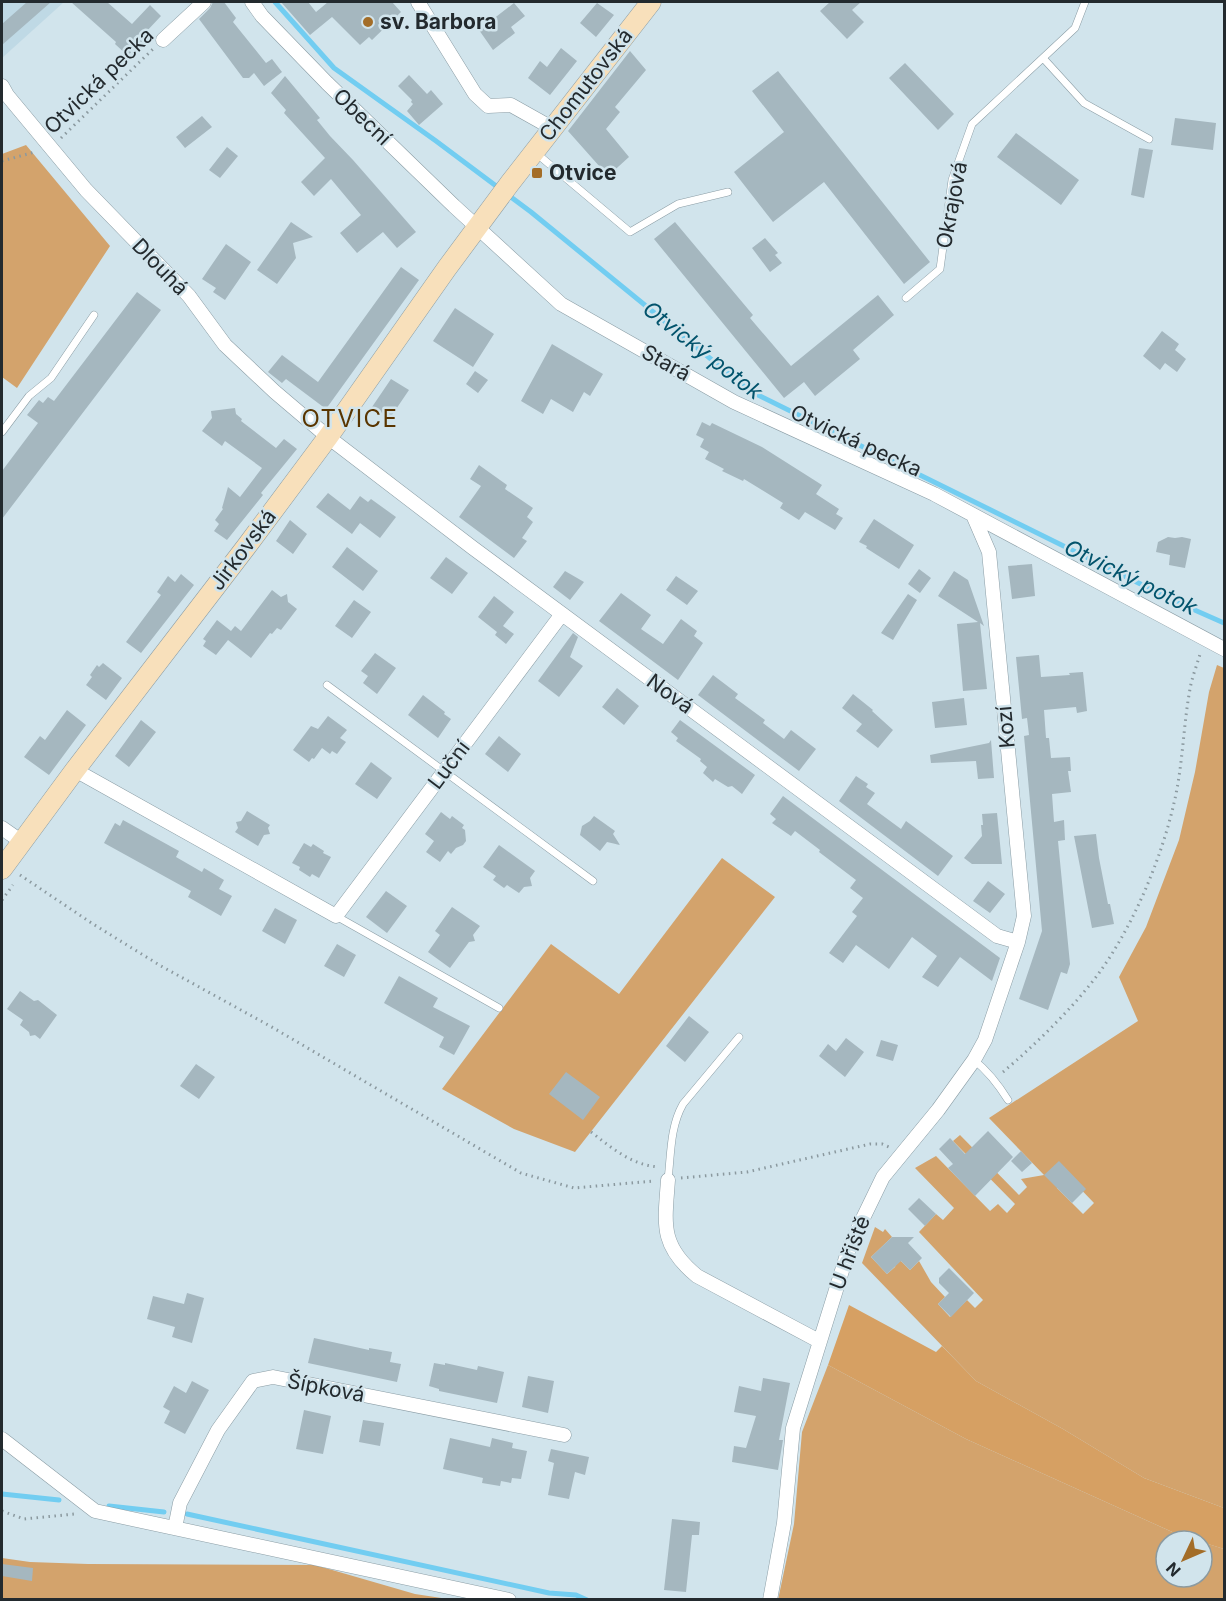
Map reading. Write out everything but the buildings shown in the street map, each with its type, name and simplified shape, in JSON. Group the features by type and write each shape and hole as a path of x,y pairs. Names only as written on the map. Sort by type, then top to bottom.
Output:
{"main road":[{"name":"Chomutovská","path":"477,226 651,2"},
{"name":"Jirkovská","path":"12,876 22,842 328,437 477,226"}],"street":[{"path":"161,42 204,2"},
{"name":"Obecní","path":"252,2 262,16 327,83 477,226"},
{"path":"418,2 475,94 488,106 511,105 552,128"},
{"name":"Dlouhá","path":"2,86 46,149 189,296 225,345 328,437"},
{"name":"Stará","path":"477,226 561,304 734,402 934,494 1224,649"},
{"name":"Nová","path":"328,437 996,936 1018,942"},
{"name":"Kozí","path":"973,515 989,552 1024,916 1018,942"},
{"name":"Luční","path":"336,916 562,614"},
{"path":"75,770 336,916"},
{"path":"2,828 22,842"},
{"name":"U hřiště","path":"770,1599 784,1522 793,1428 850,1245 883,1177 938,1110 974,1060 985,1040 1018,942"},
{"path":"669,1173 665,1225 678,1258 697,1276 819,1341"},
{"name":"Šípková","path":"175,1528 180,1503 218,1430 253,1381 273,1377 564,1435"},
{"path":"2,1439 95,1512 509,1599"}],"lane":[{"name":"Okrajová","path":"906,298 940,269 952,180 972,124 1075,28 1084,2"},
{"path":"1043,58 1084,103 1149,139"},
{"path":"534,151 630,232 678,204 728,192"},
{"path":"2,432 29,396 51,378 94,315"},
{"path":"327,685 593,881"},
{"path":"336,916 499,1008"},
{"path":"669,1173 673,1127 678,1112 740,1037"},
{"path":"974,1060 995,1079 1008,1100"}],"path":[{"path":"46,149 161,42"},
{"name":"Otvická pecka","path":"2,161 46,149 161,42"},
{"path":"995,1079 1049,1030 1098,974 1139,905 1161,846 1174,802 1190,687 1204,639"},
{"path":"2,900 12,876 161,966 270,1026 521,1173 574,1188 669,1173 747,1172 870,1144 882,1144 901,1155"},
{"path":"591,1132 623,1156 669,1173"},
{"path":"2,1511 24,1519 95,1512"}],"shaded area":[{"path":"2,2 64,2 2,58"},
{"path":"26,145 110,246 17,388 2,377 2,154"},
{"path":"1217,665 1224,668 1224,1508 1144,1478 1063,1429 976,1381 862,1263 875,1227 883,1232 885,1229 892,1237 871,1257 887,1274 895,1267 898,1258 910,1270 919,1261 931,1282 945,1297 938,1304 950,1317 967,1300 975,1308 983,1300 919,1232 936,1214 943,1220 954,1208 915,1168 936,1156 990,1211 998,1204 1007,1213 1015,1204 953,1141 960,1135 1019,1195 1027,1187 1021,1179 1044,1175 989,1118 1138,1021 1119,977 1146,927 1179,840 1195,772 1209,692","holes":["1069,1177 1094,1203 1083,1214 1057,1188"]},
{"path":"722,858 775,897 575,1152 514,1129 442,1089 551,944 619,994"},
{"path":"849,1305 936,1352 942,1346 976,1381 1063,1429 1144,1478 1224,1508 1224,1549 1214,1546 1214,1529 1166,1529 966,1439 828,1365"},
{"path":"828,1365 966,1439 1166,1529 1154,1529 1154,1589 1214,1589 1214,1546 1224,1549 1224,1599 778,1600 794,1524 802,1432"},
{"path":"2,1558 30,1562 88,1564 315,1565 415,1594 448,1599 2,1599"}],"waterway":[{"name":"Otvický potok","path":"275,2 334,68 531,212 750,391 1181,604 1224,623"},
{"path":"2,1494 59,1500"},
{"path":"109,1506 164,1512"},
{"path":"187,1514 549,1593 576,1595 587,1600"}],"place":[{"name":"sv. Barbora","path":"368,22"},
{"name":"Otvice","path":"537,173"}],"district":[{"name":"OTVICE","path":"350,419"}]}
